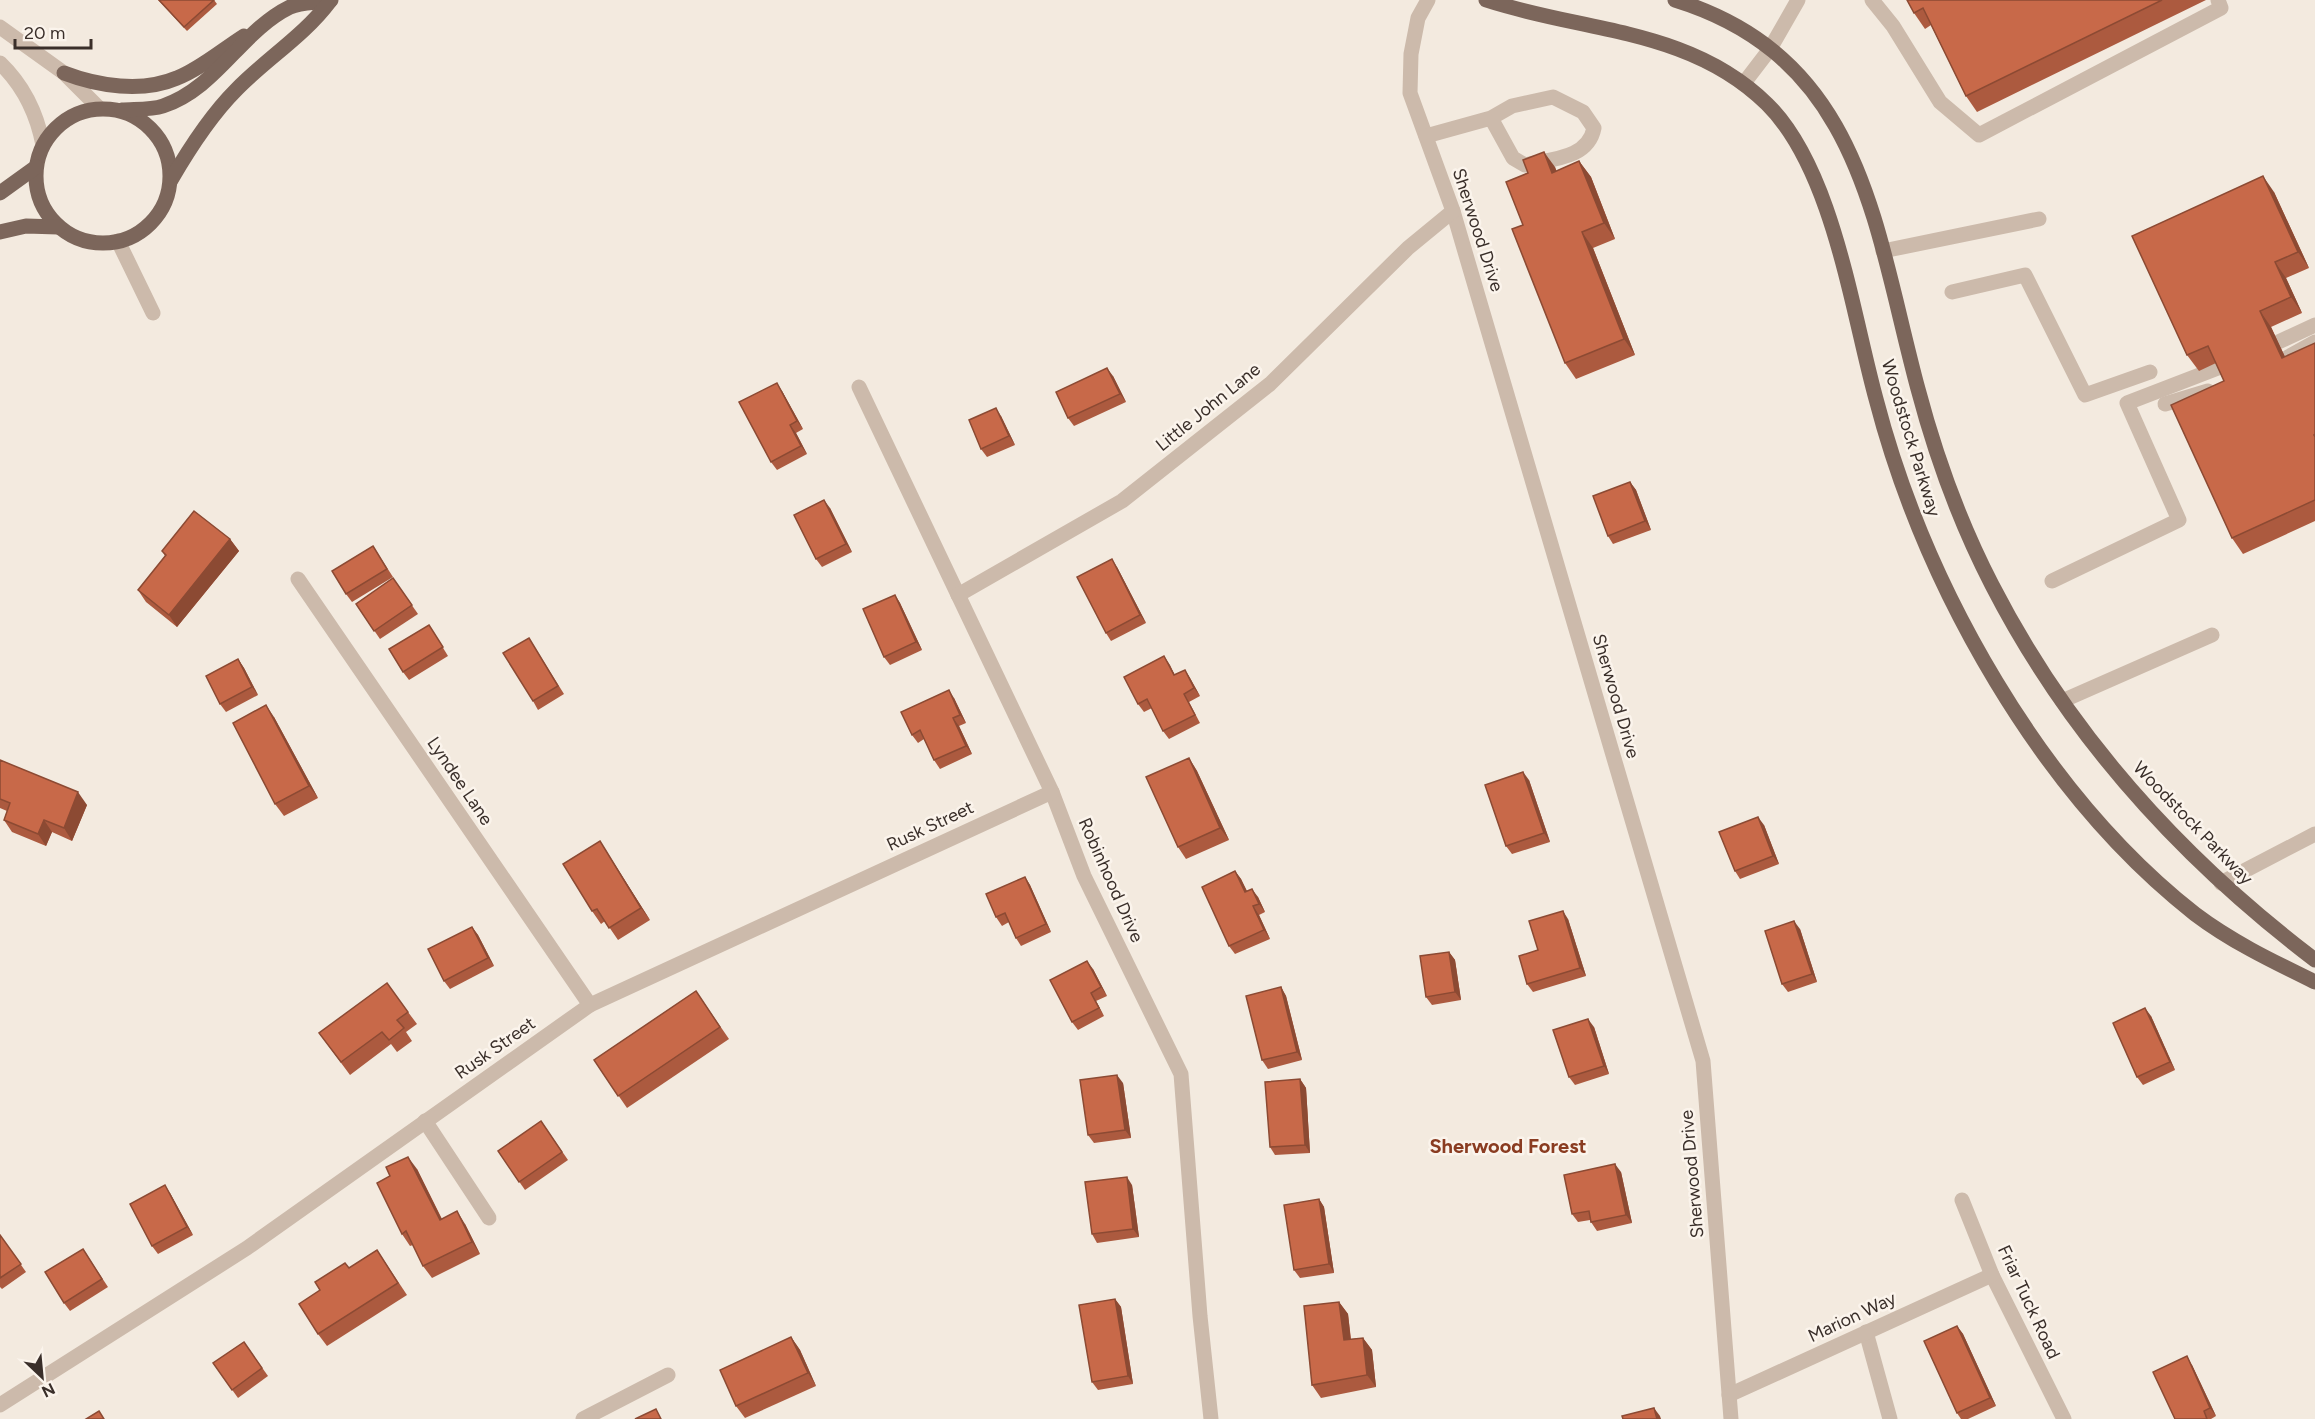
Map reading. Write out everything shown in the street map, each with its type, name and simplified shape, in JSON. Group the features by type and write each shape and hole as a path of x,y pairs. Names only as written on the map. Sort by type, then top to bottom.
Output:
{"main road":[{"path":"64,73 87,82 125,86 177,78 292,6 330,0"},
{"path":"256,28 230,60 196,88 163,106 122,110 99,108 76,114 57,126 43,145 36,167 37,190 44,210 58,227 76,238 97,243 118,241 138,233 155,219 166,201 171,180 191,145 235,90 315,21 330,0"},
{"name":"Woodstock Parkway","path":"1486,0 1678,48 1712,62 1744,83 1769,106 1791,134 1825,204 1898,476 1925,546 1954,608 2026,726 2102,825 2147,872 2196,914 2232,939 2315,982"},
{"name":"Woodstock Parkway","path":"1675,0 1734,24 1770,49 1802,76 1828,110 1866,190 1918,391 1939,460 1965,528 1993,587 2062,701 2135,796 2221,883 2315,960"},
{"path":"122,110 144,121 159,138 169,159 171,180"},
{"path":"0,193 36,167"},
{"path":"0,232 26,226 58,227"}],"street":[{"name":"Sherwood Drive","path":"1428,0 1418,18 1411,54 1410,93 1454,211 1703,1061 1731,1419"},
{"path":"1744,83 1770,49 1798,0"},
{"path":"1872,0 1893,26 1940,102 1978,135 2221,8 2218,0"},
{"path":"0,27 64,73 99,108"},
{"path":"0,63 24,91 39,124 43,145"},
{"path":"1426,136 1491,118 1512,106 1553,97 1583,112 1594,128 1591,141 1579,152 1525,165 1513,158 1491,118"},
{"name":"Little John Lane","path":"958,595 1122,501 1270,384 1408,248 1454,211"},
{"path":"1883,251 2039,219"},
{"path":"118,241 153,313"},
{"path":"1952,292 2025,275 2085,395 2150,372"},
{"path":"2162,397 2315,325"},
{"path":"2276,363 2315,342"},
{"name":"Robinhood Drive","path":"859,387 1052,792 1084,876 1181,1074 1200,1316 1211,1419"},
{"path":"2052,581 2179,520 2127,403 2220,387"},
{"name":"Lyndee Lane","path":"298,579 590,1005"},
{"path":"2062,701 2212,636"},
{"name":"Rusk Street","path":"0,1405 247,1248 590,1005 1052,792"},
{"path":"2221,883 2315,834"},
{"path":"425,1121 489,1218"},
{"name":"Friar Tuck Road","path":"1962,1200 1992,1275 2064,1419"},
{"name":"Marion Way","path":"1729,1395 1992,1275"},
{"path":"1866,1332 1890,1419"},
{"path":"583,1419 668,1375"}],"building":[{"path":"159,0 214,0 184,27"},
{"path":"1907,0 2162,0 1966,96 1923,8 1914,13"},
{"path":"1544,152 1552,173 1579,161 1604,223 1582,232 1624,339 1565,363 1512,229 1523,225 1506,182 1528,173 1523,160"},
{"path":"2263,176 2298,252 2275,262 2291,297 2260,311 2282,358 2315,343 2315,500 2232,538 2171,405 2224,381 2208,346 2187,355 2132,236"},
{"path":"1107,368 1120,394 1068,418 1056,392"},
{"path":"777,383 797,421 790,425 801,446 771,462 739,402"},
{"path":"996,408 1009,436 981,449 969,420"},
{"path":"1630,482 1645,521 1608,536 1593,496"},
{"path":"824,500 846,544 816,559 794,515"},
{"path":"194,511 230,539 169,615 138,590 166,555 162,551"},
{"path":"373,546 387,569 346,594 332,571"},
{"path":"1112,559 1140,615 1106,633 1077,577"},
{"path":"393,578 412,605 374,631 356,604"},
{"path":"895,595 916,642 884,657 863,609"},
{"path":"429,625 443,647 403,672 389,649"},
{"path":"529,638 558,686 533,701 503,653"},
{"path":"1164,656 1174,675 1185,670 1194,688 1184,694 1195,715 1163,731 1147,699 1138,704 1124,677"},
{"path":"238,659 252,687 220,704 206,676"},
{"path":"949,690 960,715 953,718 966,746 934,760 920,730 912,735 901,712"},
{"path":"266,705 309,786 275,804 233,723"},
{"path":"1189,758 1220,828 1178,847 1146,777"},
{"path":"0,760 78,792 64,828 44,820 38,834 4,820 10,803 0,799"},
{"path":"1523,772 1544,833 1506,846 1485,785"},
{"path":"1758,817 1773,856 1735,871 1719,832"},
{"path":"600,841 641,908 609,928 597,909 592,911 563,864"},
{"path":"1235,871 1245,892 1252,889 1259,904 1253,906 1264,930 1229,946 1202,887"},
{"path":"1025,877 1046,924 1016,938 1005,913 996,917 986,894"},
{"path":"1563,911 1580,968 1527,984 1519,956 1538,950 1529,921"},
{"path":"1794,921 1812,974 1782,984 1765,931"},
{"path":"472,927 488,958 444,981 428,949"},
{"path":"1449,952 1455,992 1426,997 1420,956"},
{"path":"1087,961 1101,987 1091,993 1099,1008 1072,1022 1050,980"},
{"path":"387,983 408,1012 397,1020 404,1028 389,1040 382,1032 341,1062 319,1033"},
{"path":"1281,987 1297,1052 1262,1060 1246,996"},
{"path":"696,991 720,1027 618,1096 594,1060"},
{"path":"2145,1008 2170,1062 2137,1077 2113,1023"},
{"path":"1588,1019 1604,1066 1569,1077 1553,1030"},
{"path":"1117,1075 1125,1130 1088,1135 1080,1080"},
{"path":"1300,1079 1305,1145 1270,1147 1265,1082"},
{"path":"541,1121 562,1152 519,1182 498,1151"},
{"path":"408,1157 440,1220 457,1211 472,1242 423,1266 406,1231 402,1234 377,1183 390,1176 386,1167"},
{"path":"1615,1164 1626,1215 1591,1222 1589,1211 1572,1214 1564,1175"},
{"path":"1127,1177 1133,1229 1092,1234 1085,1182"},
{"path":"165,1185 187,1227 152,1246 130,1204"},
{"path":"1319,1199 1329,1264 1294,1270 1284,1205"},
{"path":"0,1235 21,1264 0,1278"},
{"path":"83,1249 102,1279 64,1303 45,1272"},
{"path":"377,1250 398,1283 318,1334 299,1304 320,1290 315,1282 345,1263 349,1268"},
{"path":"1115,1299 1128,1376 1092,1382 1079,1305"},
{"path":"1339,1302 1344,1340 1363,1338 1367,1375 1312,1385 1304,1306"},
{"path":"1957,1326 1990,1398 1957,1413 1924,1341"},
{"path":"791,1337 808,1373 736,1406 720,1370"},
{"path":"244,1342 262,1368 232,1390 213,1363"},
{"path":"2187,1356 2210,1408 2204,1411 2207,1419 2175,1419 2153,1372"},
{"path":"1654,1408 1657,1419 1623,1419 1622,1416"},
{"path":"656,1409 661,1419 635,1419"},
{"path":"99,1411 104,1419 86,1419"}],"district":[{"name":"Sherwood Forest","path":"1508,1146"}]}
